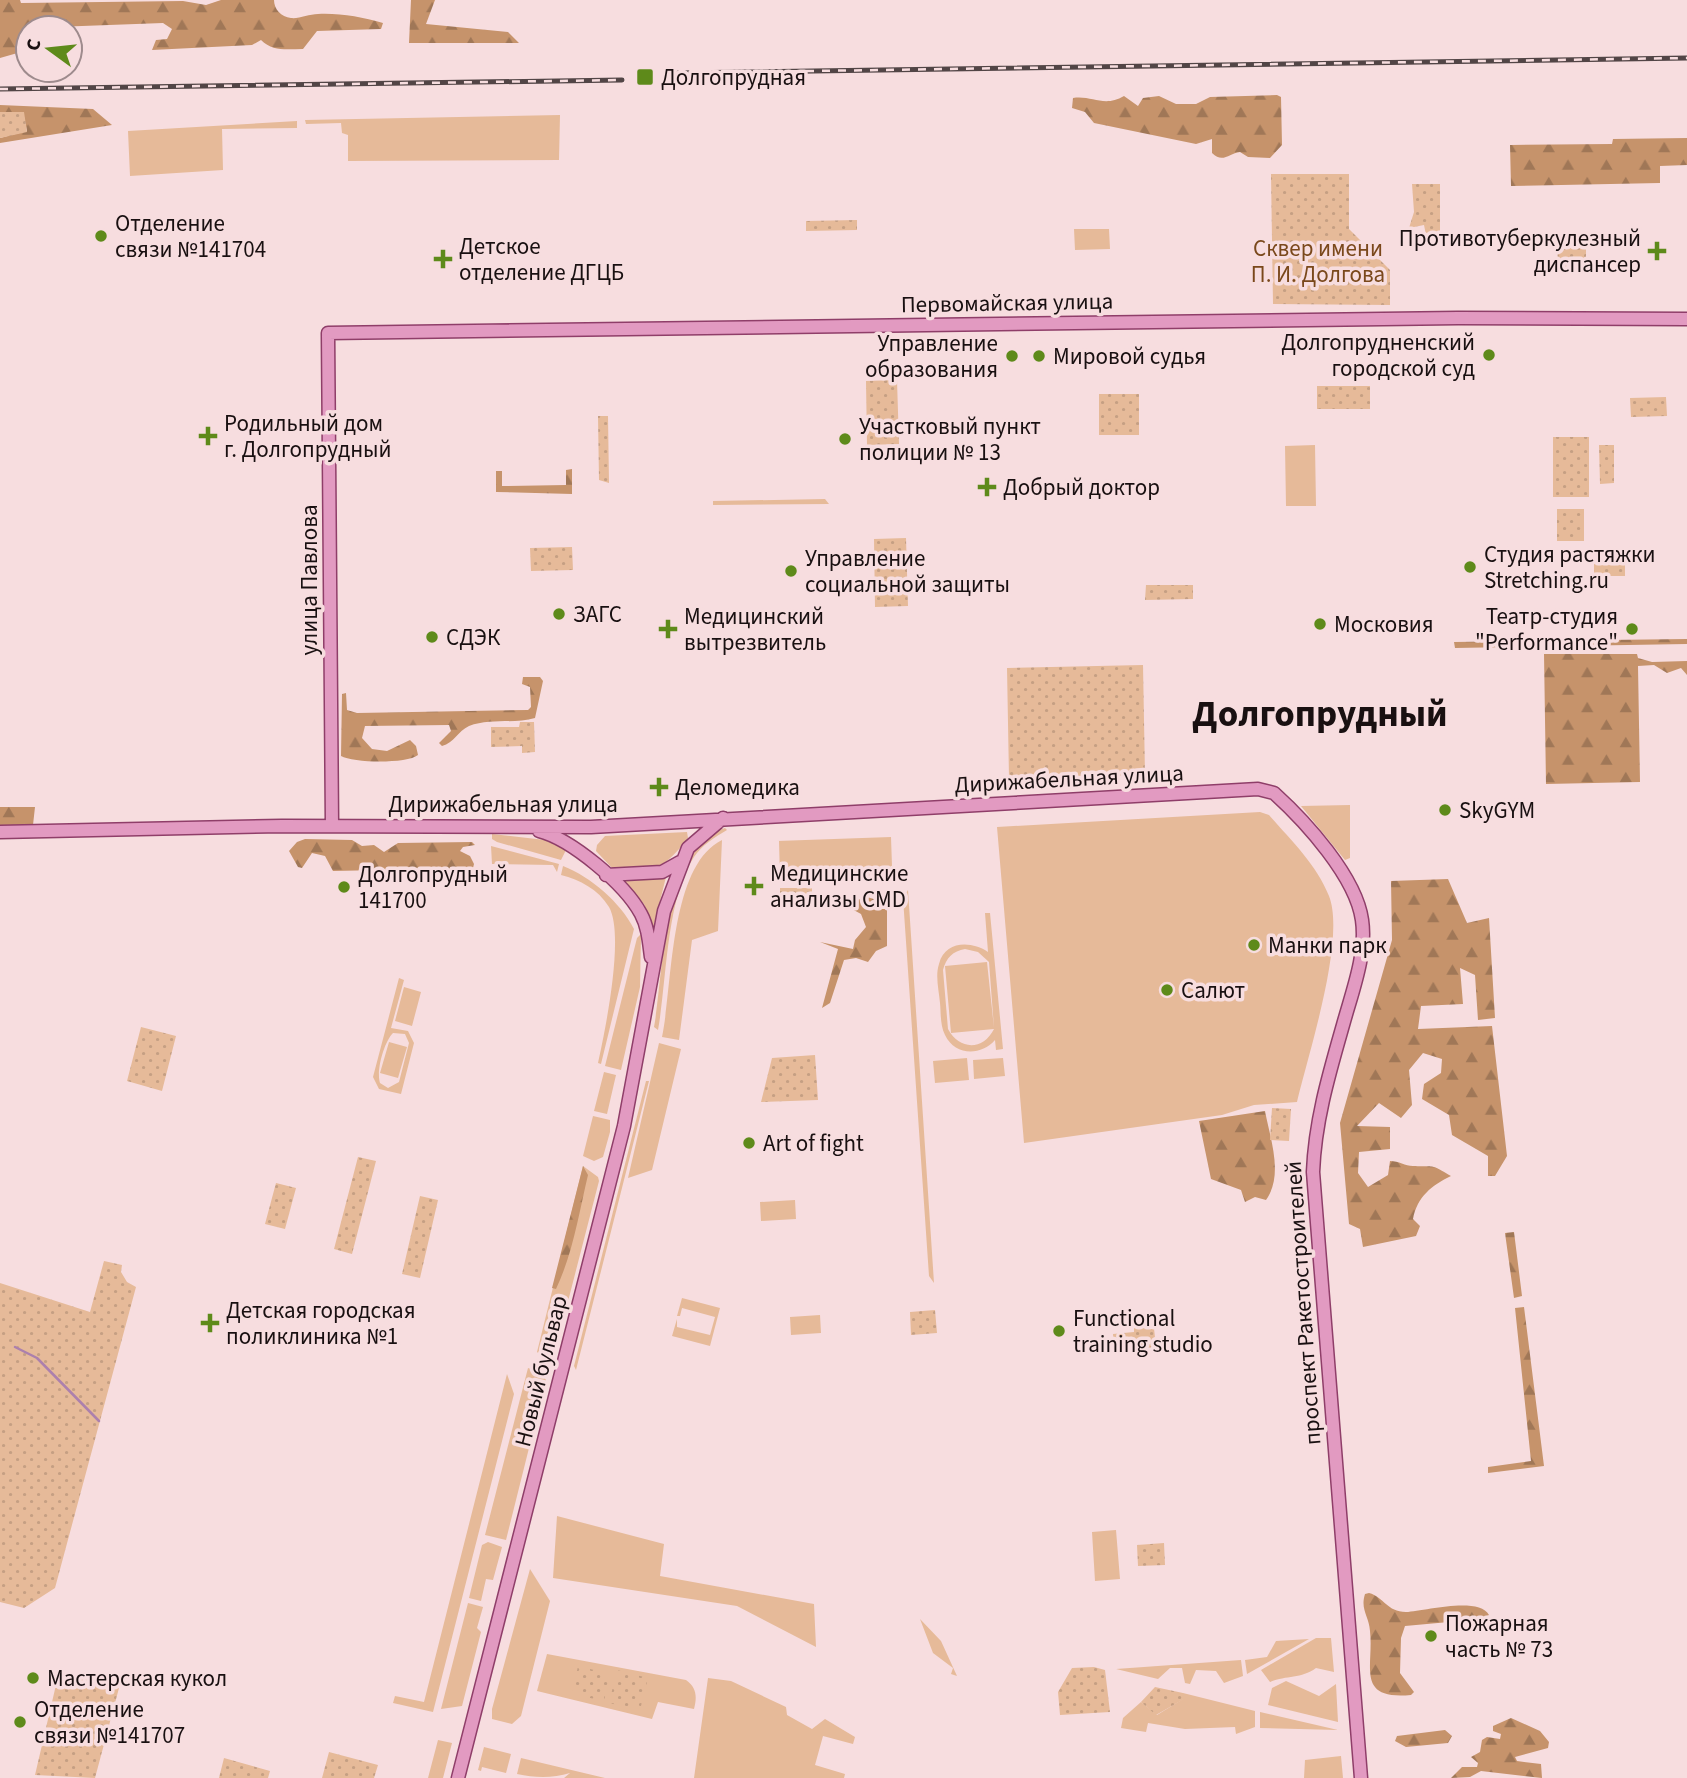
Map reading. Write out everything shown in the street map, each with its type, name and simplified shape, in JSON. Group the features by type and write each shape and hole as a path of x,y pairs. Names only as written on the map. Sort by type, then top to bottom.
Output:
{"main road":[{"name":"Первомайская улица","path":"328,333 1458,318 1687,319"},
{"name":"улица Павлова","path":"328,333 332,827"},
{"name":"Дирижабельная улица","path":"0,832 332,827 592,827 1258,789"},
{"name":"проспект Ракетостроителей","path":"1258,789 1274,793 1287,804 1338,866 1354,892 1362,919 1356,974 1321,1103 1313,1172 1361,1778"},
{"name":"Новый бульвар","path":"458,1778 624,1126 664,911 680,862 693,842 723,818"},
{"name":"Новый бульвар","path":"520,827 545,832 566,842 634,903 643,919 652,971"},
{"path":"606,876 662,873 680,862"}],"green space":[{"path":"0,0 20,0 21,3 183,1 206,5 221,0 274,0 279,12 287,17 334,14 383,23 381,29 317,31 303,49 275,48 261,40 252,45 152,50 156,40 167,39 172,29 163,23 84,26 84,14 14,14 14,54 0,58"},
{"path":"411,0 435,0 426,24 508,32 519,43 409,43"},
{"path":"1124,96 1138,106 1143,98 1159,96 1176,104 1196,104 1210,97 1281,97 1282,145 1270,158 1248,157 1240,152 1219,158 1212,153 1212,139 1196,144 1094,123 1085,112 1072,108 1073,98 1110,101"},
{"path":"0,105 93,109 112,125 0,143 0,138 27,131 23,112 0,112"},
{"path":"0,112 24,112 27,132 0,138"},
{"path":"560,115 559,160 348,161 348,135 342,133 341,123 306,124 305,120"},
{"path":"297,121 297,128 222,129 223,170 130,176 128,131"},
{"path":"1687,138 1687,165 1660,166 1660,183 1511,186 1510,145 1612,144 1613,139"},
{"name":"Сквер имени П. И. Долгова","path":"1271,174 1349,174 1349,229 1390,270 1390,305 1273,304"},
{"path":"1412,184 1440,184 1440,232 1426,235 1424,225 1409,228 1414,212"},
{"path":"857,220 857,230 806,231 806,221"},
{"path":"1074,229 1109,229 1110,249 1075,250"},
{"path":"1557,236 1586,236 1586,270 1558,270"},
{"path":"897,380 899,444 867,445 866,381"},
{"path":"1317,386 1370,386 1370,409 1317,409"},
{"path":"1099,394 1139,394 1139,435 1099,435"},
{"path":"1666,397 1667,416 1631,417 1630,398"},
{"path":"598,416 608,416 609,483 599,480"},
{"path":"1553,437 1589,437 1589,497 1553,497"},
{"path":"1315,445 1316,506 1286,506 1285,446"},
{"path":"1599,445 1614,445 1614,483 1600,484"},
{"path":"572,469 572,494 496,492 496,471 502,471 502,486 566,485 566,470"},
{"path":"825,499 829,504 713,505 713,501"},
{"path":"1557,509 1584,509 1584,541 1557,541"},
{"path":"906,538 908,606 875,607 874,539"},
{"path":"572,547 573,570 531,571 530,548"},
{"path":"1594,560 1625,560 1625,576 1594,576"},
{"path":"1146,585 1193,585 1193,599 1145,600"},
{"path":"1687,639 1687,644 1455,648 1454,642"},
{"path":"1544,654 1637,654 1638,658 1652,662 1687,661 1687,675 1681,668 1667,673 1654,665 1638,666 1640,782 1546,784"},
{"path":"1143,665 1145,775 1009,778 1007,668"},
{"path":"523,677 540,677 543,681 535,718 469,726 442,746 439,743 451,731 449,725 365,726 362,738 372,749 387,751 410,740 416,746 418,755 403,760 380,762 341,756 342,694 346,693 347,710 357,713 528,710 531,707 530,687 522,684"},
{"path":"520,722 534,722 535,752 522,753 522,746 491,747 491,727 519,727"},
{"path":"1350,805 1350,858 1345,860 1301,806"},
{"path":"0,807 35,807 33,825 0,825"},
{"name":"Салют","path":"1260,812 1269,815 1311,863 1329,896 1333,915 1333,940 1324,998 1297,1102 1254,1105 1222,1115 1024,1143 997,827"},
{"path":"725,828 727,830 713,838 694,857 678,895 669,940 658,1030 654,1027 664,946 677,885 689,860 704,840"},
{"path":"687,832 688,838 679,850 656,867 613,869 596,851 597,845 605,836"},
{"path":"492,834 545,840 566,850 561,860 497,842 492,839"},
{"path":"891,837 892,866 898,870 897,877 780,878 777,841"},
{"path":"305,839 352,840 362,846 374,845 384,852 398,843 472,842 475,845 463,847 460,851 470,856 474,864 473,868 455,873 429,869 333,871 325,856 312,853 302,868 298,867 289,851 297,842"},
{"path":"722,840 718,931 692,940 679,1040 662,1037 676,929 683,900 692,874 705,854"},
{"path":"491,846 559,864 557,872 553,865 492,864"},
{"path":"563,866 604,892 621,909 634,929 601,1064 598,1063 609,1007 614,960 613,920 609,907 594,890 561,875"},
{"path":"666,877 653,929 644,904 620,881"},
{"path":"1448,879 1467,923 1489,918 1495,1018 1478,1020 1475,975 1460,968 1463,1004 1421,1006 1418,1029 1492,1026 1507,1156 1495,1176 1488,1176 1488,1156 1452,1135 1449,1115 1422,1099 1424,1084 1441,1073 1442,1059 1423,1053 1409,1070 1412,1105 1401,1118 1379,1103 1357,1126 1390,1127 1390,1149 1359,1152 1358,1173 1368,1187 1388,1175 1390,1161 1410,1166 1432,1167 1451,1176 1432,1188 1418,1204 1413,1219 1420,1226 1416,1236 1363,1247 1360,1229 1349,1224 1340,1123 1392,940 1391,881"},
{"path":"780,888 812,888 812,905 780,905"},
{"path":"908,890 934,1283 929,1276 903,898"},
{"path":"867,897 887,903 887,946 876,951 868,962 856,958 844,960 830,1003 822,1008 838,949 820,942 853,949 855,940 866,927 861,914 850,908 854,901"},
{"path":"985,913 990,913 1003,1049 996,1050 995,1040 983,1049 962,1050 949,1042 942,1027 937,978 939,964 947,950 960,945 982,948 988,952","holes":["965,949 978,952 989,962 994,1028 987,962 945,966 951,1033 994,1029 984,1041 971,1045 958,1041 953,1036 948,1029 943,970 948,959 957,951"]},
{"path":"641,934 640,987 621,1070 605,1066 637,938"},
{"path":"399,978 404,980 391,1028 408,1031 414,1043 401,1094 379,1089 373,1077","holes":["393,1033 405,1034 409,1043 399,1082 388,1088 380,1083 379,1078 384,1050"]},
{"path":"404,987 421,992 412,1026 395,1021"},
{"path":"141,1027 176,1036 162,1091 127,1081"},
{"path":"389,1042 407,1047 398,1078 380,1073"},
{"path":"659,1043 681,1049 652,1170 628,1178"},
{"path":"815,1055 818,1100 761,1102 772,1058"},
{"path":"967,1058 969,1080 935,1083 933,1061"},
{"path":"1003,1058 1005,1076 974,1079 973,1060"},
{"path":"604,1072 616,1075 607,1114 594,1111"},
{"path":"646,1081 649,1081 576,1370 574,1366"},
{"path":"1272,1108 1291,1109 1289,1141 1270,1140"},
{"path":"1265,1111 1274,1156 1274,1179 1266,1200 1255,1197 1245,1202 1241,1190 1211,1179 1199,1121"},
{"path":"593,1116 610,1120 610,1132 603,1157 594,1161 583,1156"},
{"path":"358,1157 376,1161 352,1254 334,1249"},
{"path":"583,1166 598,1177 599,1181 556,1348 552,1353 542,1356 537,1352"},
{"path":"583,1166 588,1175 571,1247 556,1289 552,1288"},
{"path":"276,1183 296,1188 285,1229 265,1224"},
{"path":"420,1196 438,1200 420,1278 402,1274"},
{"path":"795,1200 796,1219 761,1221 760,1202"},
{"path":"1514,1232 1522,1296 1514,1298 1505,1233"},
{"path":"104,1261 122,1265 121,1272 127,1282 136,1287 55,1588 24,1608 0,1602 0,1283 90,1312"},
{"path":"682,1298 720,1308 710,1346 672,1336 677,1319 677,1327 710,1335 715,1317 682,1308 680,1316 677,1316"},
{"path":"1524,1307 1544,1466 1488,1473 1488,1467 1531,1461 1515,1308"},
{"path":"935,1310 937,1333 911,1335 910,1312"},
{"path":"820,1315 821,1333 791,1335 790,1317"},
{"path":"1153,1319 1156,1347 1114,1351 1113,1334 1134,1332 1134,1321"},
{"path":"528,1368 540,1372 546,1380 506,1540 485,1535"},
{"path":"507,1374 514,1394 433,1712 393,1703 395,1696 424,1702"},
{"path":"557,1516 664,1544 660,1576 814,1604 816,1647 737,1606 553,1578"},
{"path":"1116,1530 1120,1579 1095,1581 1092,1532"},
{"path":"488,1542 502,1547 493,1580 486,1579 481,1601 469,1598 482,1545"},
{"path":"1164,1543 1165,1565 1138,1566 1137,1545"},
{"path":"530,1569 550,1601 521,1716 512,1724 492,1719 492,1709"},
{"path":"1369,1593 1394,1610 1406,1612 1463,1605 1483,1609 1489,1615 1482,1619 1405,1626 1401,1638 1400,1673 1414,1692 1411,1695 1393,1695 1374,1686 1371,1678 1370,1631 1364,1609 1365,1594"},
{"path":"468,1603 483,1607 477,1628 481,1632 462,1706 441,1709"},
{"path":"920,1619 941,1641 957,1676 951,1674 953,1668 933,1653"},
{"path":"1316,1638 1331,1638 1334,1672 1316,1668 1305,1674 1270,1682 1261,1670"},
{"path":"1309,1639 1247,1674 1245,1660 1267,1657 1276,1641"},
{"path":"547,1654 686,1680 695,1693 694,1709 658,1702 652,1719 537,1691"},
{"path":"1241,1660 1243,1676 1224,1683 1216,1671 1196,1670 1190,1684 1185,1683 1182,1668 1170,1668 1158,1679 1116,1669"},
{"path":"578,1666 610,1674 604,1701 572,1694"},
{"path":"1094,1667 1105,1670 1110,1712 1060,1715 1058,1692 1072,1668"},
{"path":"617,1670 648,1678 640,1710 609,1703"},
{"path":"59,1672 119,1688 95,1778 35,1775"},
{"path":"708,1678 731,1681 786,1707 787,1715 812,1729 825,1719 855,1737 853,1744 823,1736 815,1765 845,1774 844,1778 694,1778"},
{"path":"1286,1681 1319,1696 1336,1684 1338,1722 1268,1705 1272,1688"},
{"path":"1155,1687 1183,1693 1184,1699 1156,1715 1141,1702"},
{"path":"1183,1693 1255,1711 1255,1727 1236,1734 1235,1727 1185,1729 1148,1723 1146,1732 1121,1728 1123,1718 1141,1702 1157,1715 1183,1699"},
{"path":"1260,1712 1338,1730 1260,1728"},
{"path":"1511,1718 1540,1731 1549,1742 1548,1748 1515,1757 1517,1761 1541,1764 1542,1778 1481,1771 1470,1777 1451,1778 1462,1767 1477,1767 1478,1763 1471,1757 1480,1752 1482,1740 1487,1737 1500,1739 1501,1734 1493,1731 1493,1726"},
{"path":"1445,1730 1452,1736 1448,1743 1406,1747 1395,1741 1397,1736"},
{"path":"438,1740 452,1743 443,1778 428,1778"},
{"path":"484,1747 511,1754 506,1773 482,1767 481,1771 478,1770"},
{"path":"329,1752 378,1765 374,1778 322,1778"},
{"path":"1341,1756 1343,1778 1304,1778 1305,1760"},
{"path":"224,1758 270,1771 268,1778 219,1778"},
{"path":"521,1758 605,1778 564,1778 570,1773 544,1777 517,1774"}],"waterway":[{"path":"15,1347 37,1358 99,1421"}],"railway":[{"path":"678,73 1687,58"},
{"path":"0,89 622,80"}],"place":[{"name":"Долгопрудная","path":"645,77"},
{"name":"Отделение связи №141704","path":"101,236"},
{"name":"Противотуберкулезный диспансер","path":"1657,251"},
{"name":"Детское отделение ДГЦБ","path":"443,259"},
{"name":"Долгопрудненский городской суд","path":"1489,355"},
{"name":"Управление образования","path":"1012,356"},
{"name":"Мировой судья","path":"1039,356"},
{"name":"Родильный дом г. Долгопрудный","path":"208,436"},
{"name":"Участковый пункт полиции № 13","path":"845,439"},
{"name":"Добрый доктор","path":"987,487"},
{"name":"Студия растяжки Stretching.ru","path":"1470,567"},
{"name":"Управление социальной защиты","path":"791,571"},
{"name":"ЗАГС","path":"559,614"},
{"name":"Московия","path":"1320,624"},
{"name":"Медицинский вытрезвитель","path":"668,629"},
{"name":"Театр-студия \"Performance\"","path":"1632,629"},
{"name":"СДЭК","path":"432,637"},
{"name":"Деломедика","path":"659,787"},
{"name":"SkyGYM","path":"1445,810"},
{"name":"Медицинские анализы CMD","path":"754,886"},
{"name":"Долгопрудный 141700","path":"344,887"},
{"name":"Манки парк","path":"1254,945"},
{"name":"Салют","path":"1167,990"},
{"name":"Art of fight","path":"749,1143"},
{"name":"Детская городская поликлиника №1","path":"210,1323"},
{"name":"Functional training studio","path":"1059,1331"},
{"name":"Пожарная часть № 73","path":"1431,1636"},
{"name":"Мастерская кукол","path":"33,1678"},
{"name":"Отделение связи №141707","path":"20,1722"}],"district":[{"name":"Долгопрудный","path":"1320,714"}]}
